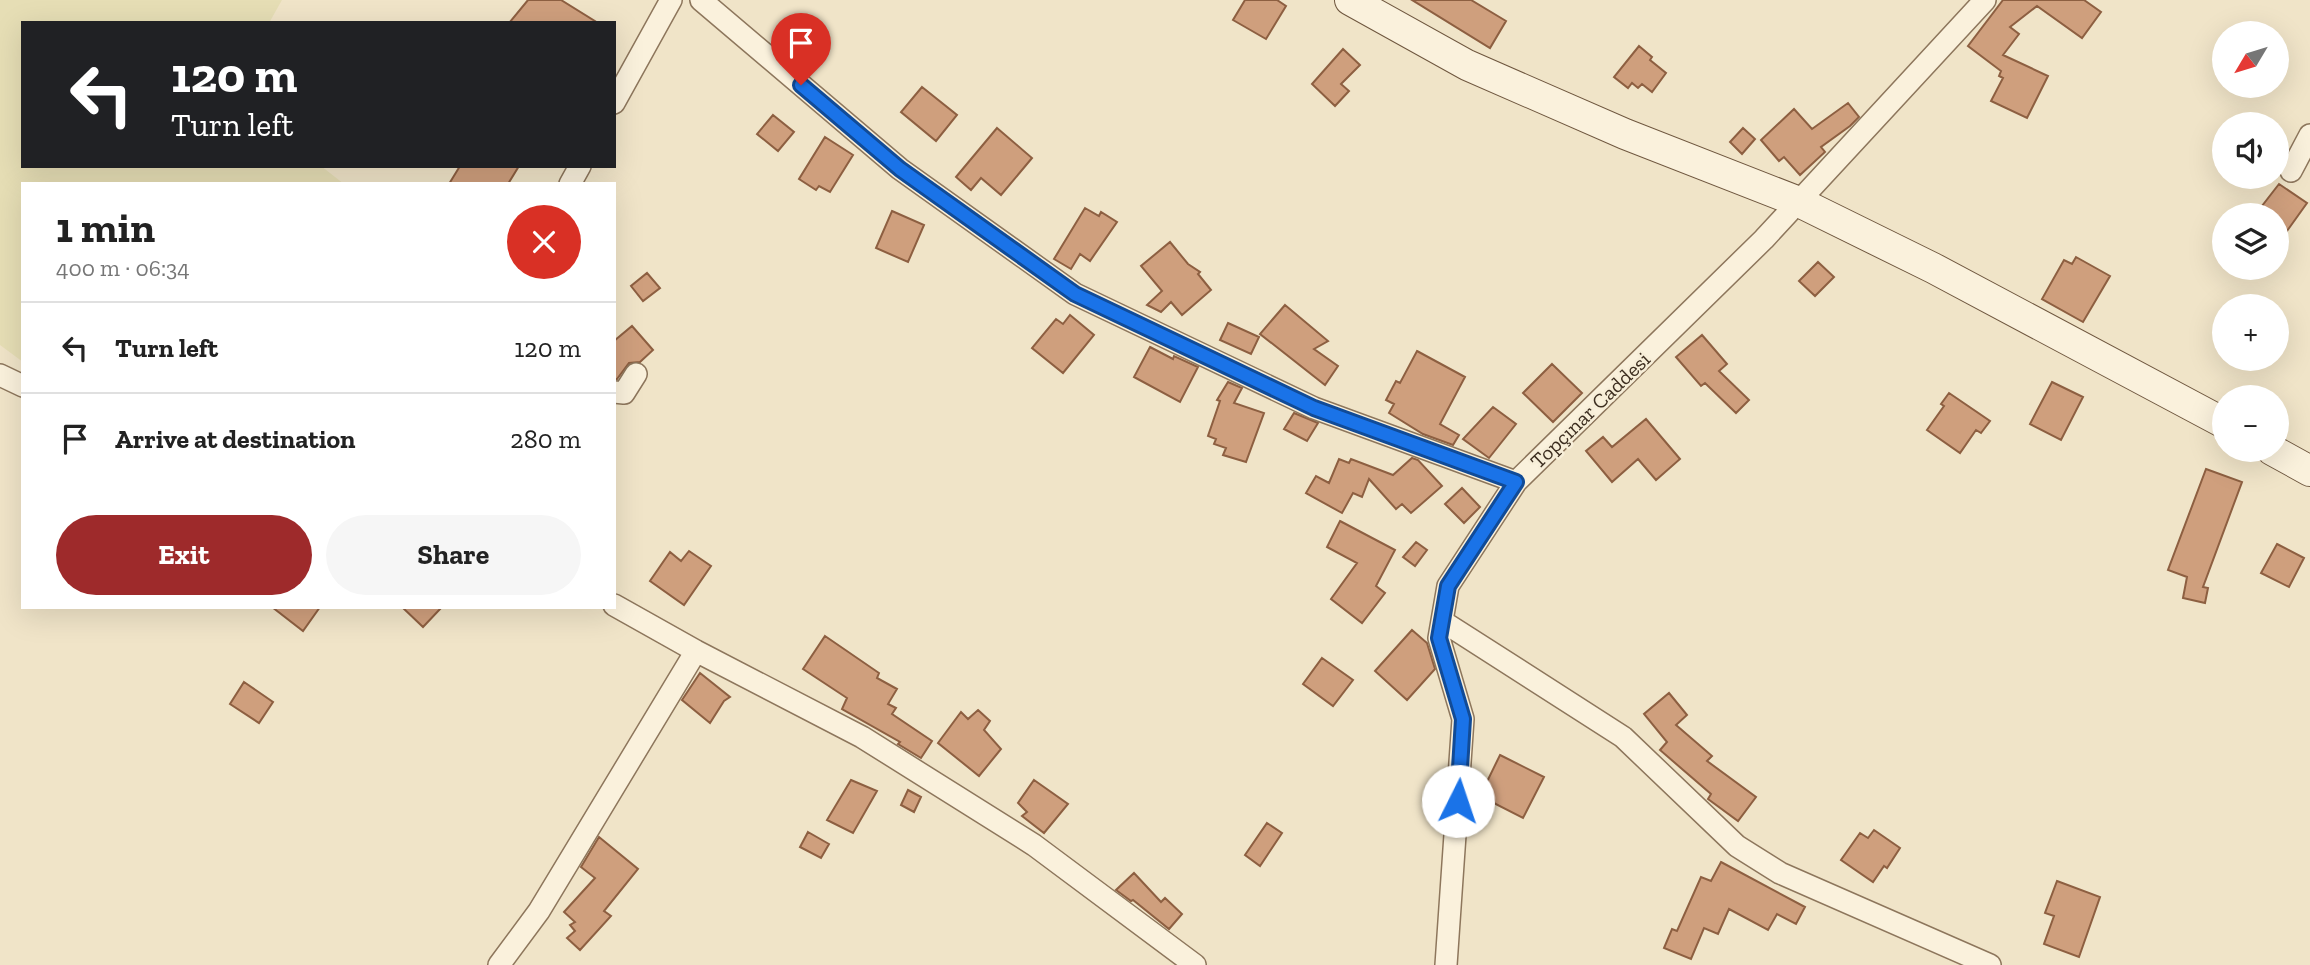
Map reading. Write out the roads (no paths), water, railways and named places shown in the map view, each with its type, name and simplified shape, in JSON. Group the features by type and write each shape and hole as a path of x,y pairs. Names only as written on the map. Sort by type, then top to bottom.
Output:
{"street":[{"path":"616,99 671,0"},
{"path":"701,0 900,169 1075,294 1314,408 1516,482"},
{"path":"1350,0 1467,65 1625,134 1799,202 1933,268 2212,417"},
{"name":"Topçınar Caddesi","path":"1446,965 1463,719 1439,638 1448,586 1516,482 1764,239 1985,0"},
{"path":"2291,171 2310,135"},
{"path":"616,392 624,393 636,374"},
{"path":"0,375 21,385"},
{"path":"2289,459 2310,471"},
{"path":"616,605 696,651 862,737 1034,845 1195,965"},
{"path":"1442,621 1623,737 1737,846 1780,873 1990,965"},
{"path":"499,965 539,911 696,651"}]}
